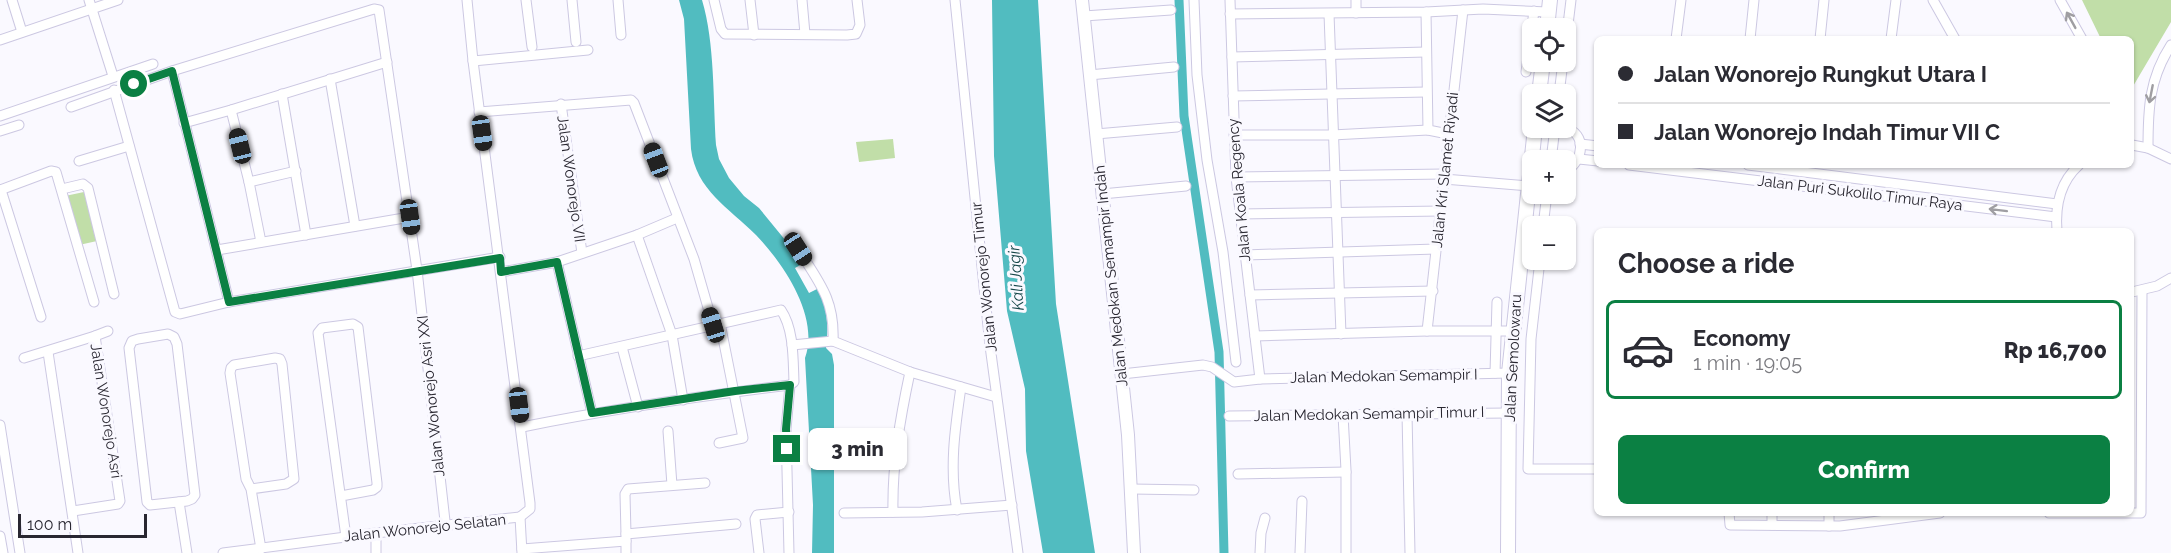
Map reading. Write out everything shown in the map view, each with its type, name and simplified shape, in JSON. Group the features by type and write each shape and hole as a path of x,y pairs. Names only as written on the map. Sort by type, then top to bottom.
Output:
{"main road":[{"name":"Jalan Semolowaru","path":"1508,553 1508,412 1502,373 1512,330 1526,204"}],"street":[{"path":"12,0 22,32"},
{"path":"0,40 90,5 118,0"},
{"path":"467,0 479,112 500,258 530,503 530,509 520,518 522,551 580,549 626,537 736,524"},
{"path":"526,0 532,46"},
{"path":"572,0 576,42"},
{"path":"618,0 621,35"},
{"path":"714,0 720,25 725,34 753,35 847,35 856,33 860,25 857,0"},
{"path":"750,0 753,35"},
{"path":"802,0 805,34"},
{"name":"Jalan Wonorejo Timur","path":"955,0 996,397 1018,553"},
{"name":"Jalan Medokan Semampir Indah","path":"1082,0 1122,374 1132,489 1134,553"},
{"path":"1194,0 1198,85 1207,160 1223,252 1236,362"},
{"name":"Jalan Koala Regency","path":"1230,0 1236,177 1260,379"},
{"path":"1356,0 1356,13"},
{"path":"1569,18 1571,0"},
{"path":"1676,36 1681,0"},
{"path":"1750,36 1754,0"},
{"path":"1820,36 1824,0"},
{"path":"1891,36 1896,0"},
{"path":"1933,0 1953,36"},
{"path":"2060,0 2080,36"},
{"path":"1230,14 1426,12 1463,10 1483,4 1534,11 1549,6"},
{"path":"90,5 112,74"},
{"name":"Jalan Wonorejo Asri XXI","path":"172,71 374,9 381,13 417,270 445,521"},
{"path":"1084,16 1171,10"},
{"name":"Jalan Kri Slamet Riyadi","path":"1427,331 1463,10"},
{"path":"1533,18 1534,11"},
{"path":"1426,12 1428,130"},
{"path":"1329,14 1336,253 1341,334"},
{"path":"2148,148 2148,108 2153,81 2171,45"},
{"path":"473,61 588,50"},
{"path":"1232,57 1426,52"},
{"path":"184,123 231,111 387,62"},
{"path":"0,116 112,74 153,64"},
{"path":"1089,75 1174,67"},
{"path":"71,107 172,71 229,302"},
{"path":"330,79 355,226"},
{"path":"114,90 175,312 180,314 229,302 500,258"},
{"path":"1233,96 1426,92"},
{"path":"282,94 306,235"},
{"path":"479,112 627,100 634,103 717,324 735,391 743,438 719,443"},
{"name":"Jalan Wonorejo VII","path":"561,104 582,253"},
{"path":"231,111 261,242"},
{"path":"0,131 19,125"},
{"path":"1096,134 1177,127"},
{"path":"1234,135 1332,135 1428,130 1448,134"},
{"path":"1576,135 1580,144 1579,159 1576,164"},
{"path":"1580,144 1594,146"},
{"path":"2134,145 2148,148 2171,159"},
{"path":"80,161 129,146"},
{"path":"1579,159 1594,161"},
{"name":"Jalan Puri Sukolilo Timur Raya","path":"1653,168 2056,217"},
{"name":"Jalan Puri Sukolilo Timur Raya","path":"1774,168 2057,204"},
{"path":"2057,228 2057,204 2067,179 2076,168"},
{"path":"41,318 0,190 51,171 58,175 94,302"},
{"path":"249,182 296,171"},
{"path":"1797,186 1800,171"},
{"path":"1236,177 1335,174 1444,176 1522,185"},
{"path":"62,189 83,184 88,188 114,294"},
{"path":"1102,194 1186,186"},
{"path":"1240,214 1441,211"},
{"path":"217,250 410,217"},
{"name":"Jalan Wonorejo VII","path":"501,272 557,262 637,235 677,218"},
{"path":"637,235 672,335 683,400"},
{"path":"798,249 824,290 832,311 830,341"},
{"path":"1244,255 1436,249"},
{"path":"557,262 592,413"},
{"path":"1539,270 1531,339 1528,469 1594,469"},
{"path":"2134,292 2157,286 2171,279"},
{"path":"1250,295 1433,291"},
{"path":"2134,513 2141,513 2137,377 2142,291"},
{"path":"1497,302 1496,330 1502,373"},
{"path":"578,356 781,310 787,321 792,345 791,385 786,429 789,553"},
{"path":"341,496 373,490 377,488 378,483 358,327 353,324 322,328 318,333 346,537"},
{"path":"1255,336 1512,330"},
{"path":"95,336 108,331"},
{"path":"168,334 174,337 177,344 195,495 192,499 179,502 150,505 147,502 129,348 132,341 168,334"},
{"name":"Jalan Wonorejo Asri","path":"24,358 95,336 120,501 119,504 74,511"},
{"path":"792,345 830,341 910,372 996,397"},
{"path":"622,347 638,407"},
{"path":"48,352 74,511 78,553"},
{"path":"251,489 286,484 294,479 280,359 234,365 231,368 246,479 251,489 261,549"},
{"name":"Jalan Medokan Semampir I","path":"1122,374 1203,365 1212,367 1229,380 1242,382 1260,379 1502,373"},
{"path":"893,512 892,478 910,372"},
{"path":"522,427 592,413 735,391 791,385"},
{"path":"957,510 953,458 956,415 961,387"},
{"name":"Jalan Medokan Semampir Timur I","path":"1229,416 1508,412"},
{"path":"1407,414 1410,553"},
{"path":"1343,415 1346,553"},
{"path":"0,425 4,475 20,553"},
{"path":"668,430 672,485"},
{"path":"841,445 895,456"},
{"path":"1239,474 1346,472"},
{"path":"626,553 625,494 628,489 705,483"},
{"path":"1132,489 1194,490"},
{"path":"1300,553 1302,501"},
{"path":"179,502 187,553"},
{"path":"844,513 957,510 1012,505"},
{"path":"759,553 755,519 757,515 789,512"},
{"path":"1730,516 1730,525 1829,526 1885,517"},
{"path":"1772,516 1772,525"},
{"path":"1829,516 1829,526"},
{"name":"Jalan Wonorejo Selatan","path":"223,553 261,549 276,550 376,533 520,518"},
{"path":"1260,553 1261,533 1265,518"},
{"path":"375,553 376,533"},
{"path":"0,536 3,553"}],"green space":[{"path":"2082,0 2171,0 2171,22 2134,85 2134,36 2100,36"},
{"path":"893,139 895,158 859,162 856,142"},
{"path":"84,192 97,241 79,245 65,196"}],"water":[{"path":"679,0 702,0 709,34 716,145 719,159 729,178 744,196 759,208 804,263 795,268 809,293 819,288 824,303 827,317 826,348 832,354 834,365 834,553 812,553 813,505 805,358 808,342 803,308 777,260 756,235 715,197 699,176 691,149 684,19"},
{"name":"Kali Jagir","path":"992,0 1038,0 1056,304 1095,553 1043,553 1026,451 1025,389 1007,311 994,156"}],"waterway":[{"path":"1179,0 1184,116 1219,352 1224,553"}],"route":[{"path":"134,84 172,71 229,302 500,258 501,272 557,262 592,413 790,385 786,429 787,449"}]}
